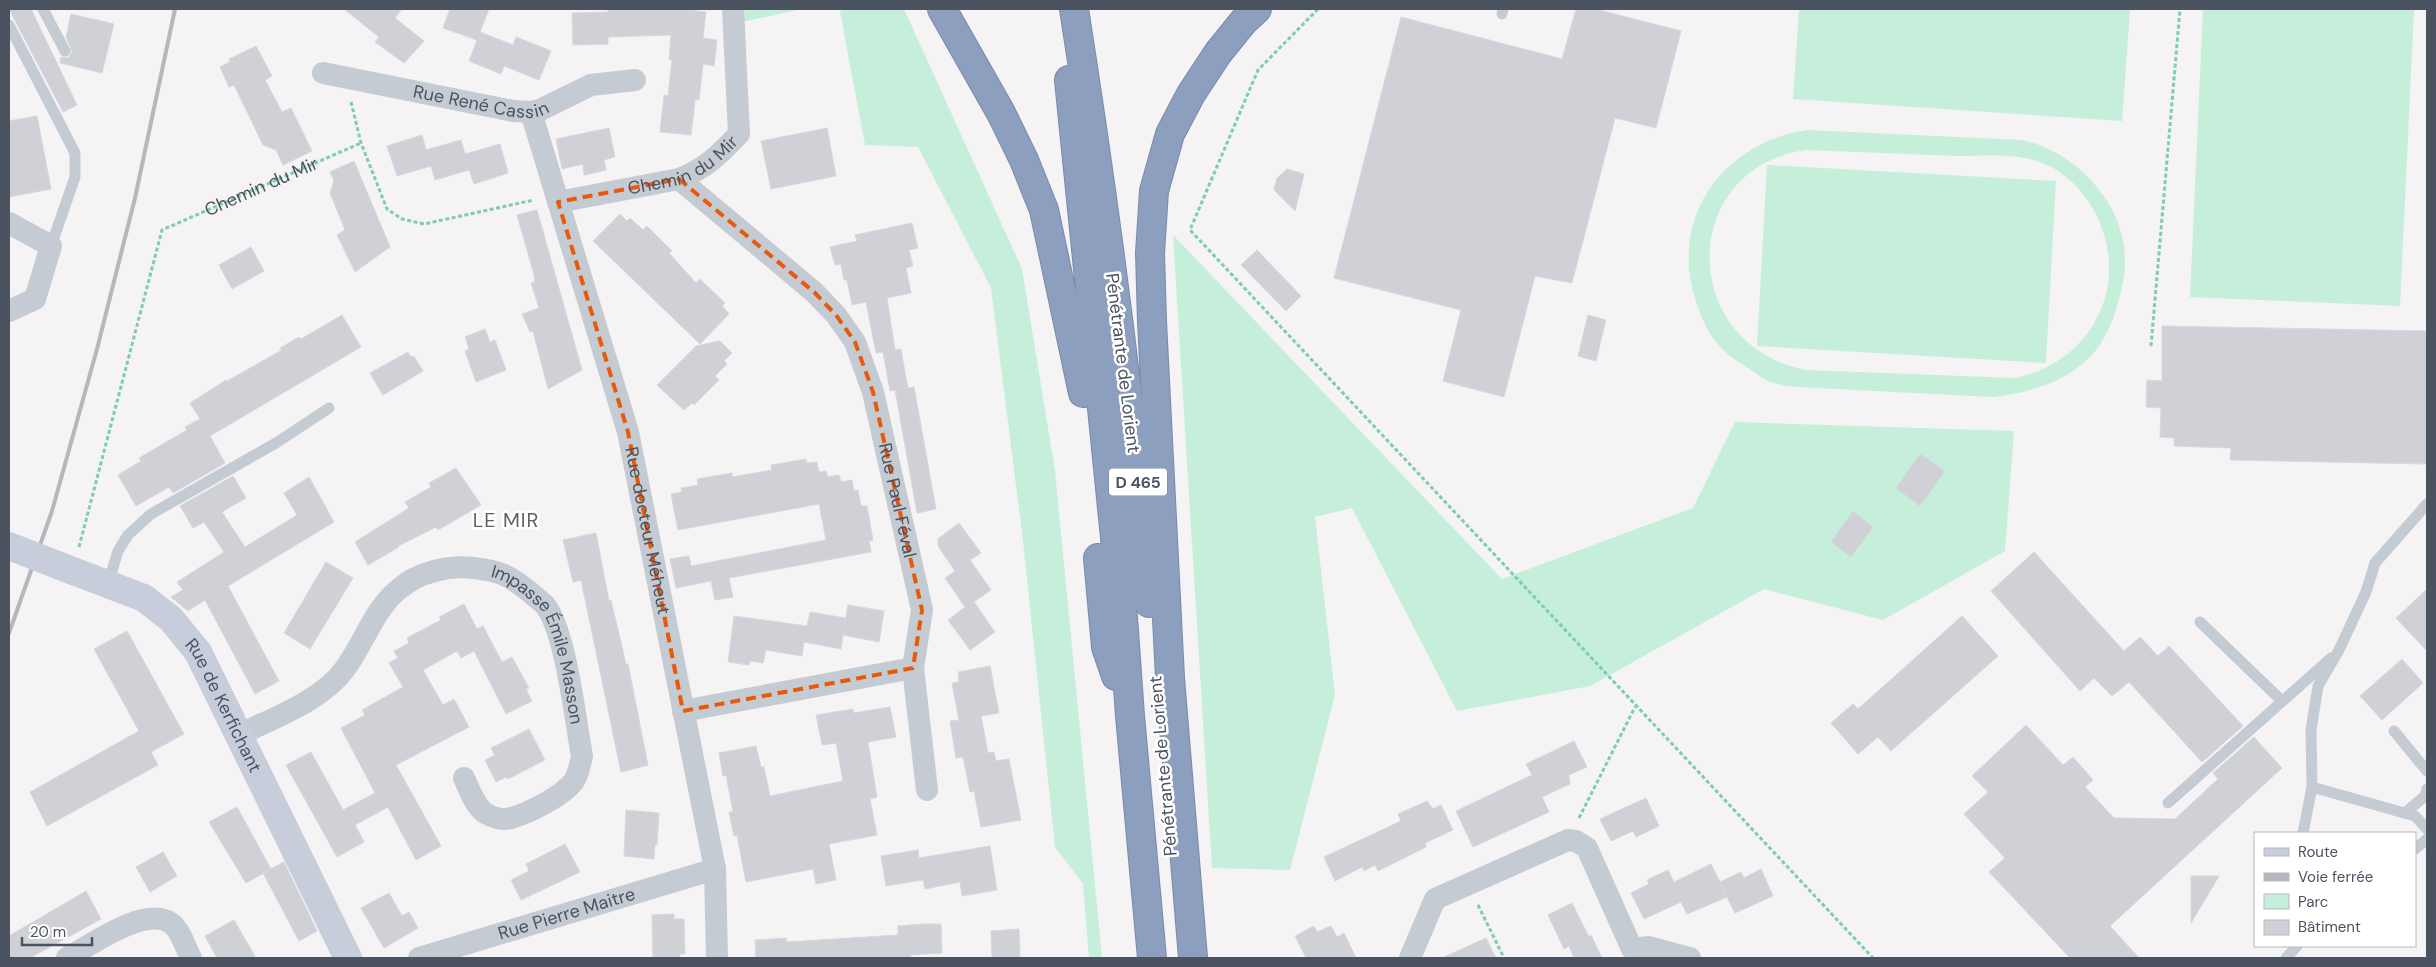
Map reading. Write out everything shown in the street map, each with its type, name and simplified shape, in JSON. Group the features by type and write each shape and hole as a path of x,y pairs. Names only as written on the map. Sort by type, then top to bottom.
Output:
{"highway":[{"path":"942,9 1001,113 1024,160 1044,210 1081,380 1106,647 1130,716"},
{"name":"Pénétrante de Lorient","path":"1064,9 1073,134 1123,617 1152,958"},
{"name":"Pénétrante de Lorient","path":"1074,9 1093,126 1137,472 1181,958"},
{"path":"1192,958 1170,678 1152,321 1150,253 1154,191 1170,134 1191,94 1218,53 1243,22 1257,9"}],"street":[{"name":"Chemin du Mir","path":"557,199 679,179 710,164 739,134 733,9"},
{"name":"Rue René Cassin","path":"322,73 512,111 531,112 549,107 591,85 636,80"},
{"name":"Rue docteur Méheut","path":"531,112 628,432 682,712 715,869 717,958"},
{"name":"Rue Paul Féval","path":"679,179 814,292 836,315 855,342 873,392 922,610 913,668 927,790"},
{"path":"9,223 51,246 35,299 9,311"},
{"name":"Rue de Kerfichant","path":"9,546 144,598 171,618 198,652 348,958"},
{"name":"Impasse Émile Masson","path":"239,735 329,688 346,668 386,601 400,587 418,577 440,570 462,566 486,569 509,575 545,605 555,622 561,641 582,756 576,775 565,791 511,818 494,817 486,814 480,808 464,778"},
{"path":"682,712 913,668"},
{"path":"1410,958 1435,898 1568,840 1576,841 1586,848 1632,949 1649,947 1690,958"},
{"name":"Rue Pierre Maitre","path":"418,958 715,869"},
{"path":"67,958 131,923 154,918 166,920 174,925 191,958"}],"lane":[{"path":"43,9 65,51"},
{"path":"9,25 75,153 75,177 51,246"},
{"path":"108,584 118,551 128,534 151,514 276,444 329,408"},
{"path":"2303,832 2312,787 2310,730 2318,686 2339,650 2366,592 2375,563 2427,504"},
{"path":"2200,622 2282,701"},
{"path":"2168,803 2339,650"},
{"path":"2394,731 2427,771"},
{"path":"2312,787 2415,816 2427,828"},
{"path":"2405,813 2425,796 2427,789"},
{"path":"2416,848 2427,839"},
{"path":"2286,958 2296,947"}],"path":[{"path":"1318,9 1258,70 1190,230 1873,958"},
{"path":"2151,346 2180,9"},
{"path":"345,78 361,143 387,209 402,219 424,224 557,199"},
{"name":"Chemin du Mir","path":"73,571 162,230 361,143"},
{"path":"1568,840 1636,707"},
{"path":"1468,884 1504,958"}],"highlighted area":[{"path":"679,179 814,292 836,315 855,342 873,392 922,610 913,668 683,711 628,432 558,202"}],"green space":[{"path":"732,9 802,9 742,22"},
{"path":"848,9 904,9 1022,269 1055,471 1102,958 1089,958 1083,884 1055,847 1023,541 991,288 918,147 865,145 840,11"},
{"path":"1799,9 2130,9 2122,121 1793,99"},
{"path":"2203,9 2414,9 2400,306 2190,297"},
{"path":"1807,130 2022,140 2042,146 2061,156 2094,183 2107,201 2117,220 2123,240 2125,261 2122,287 2113,319 2102,341 2091,356 2081,365 2058,380 2019,393 1992,397 1797,387 1774,383 1761,377 1726,352 1707,329 1695,298 1689,267 1690,238 1697,212 1710,187 1729,167 1751,150 1778,137","holes":["1806,150 2017,157 2047,165 2066,177 2082,193 2095,212 2104,234 2108,256 2109,279 2098,316 2081,341 2058,361 2030,374 2015,378 1806,370 1763,354 1733,327 1715,293 1710,257 1716,220 1734,188 1764,163"]},
{"path":"1767,165 2056,181 2046,363 1757,346"},
{"path":"1173,235 1502,579 1693,508 1735,422 2014,431 2005,551 1883,620 1764,589 1590,686 1457,711 1352,508 1315,517 1335,695 1290,870 1212,868"}],"building":[{"path":"9,9 31,9 77,105 63,112"},
{"path":"344,9 402,9 395,18 424,41 404,63 375,42 379,37"},
{"path":"450,9 489,9 480,32 513,45 516,37 551,51 539,80 504,66 501,74 469,61 477,40 443,28"},
{"path":"608,9 678,9 706,12 703,38 717,40 714,66 703,64 699,100 695,100 691,135 660,132 664,95 668,96 672,60 669,60 671,35 608,37 608,44 573,45 572,13 608,12"},
{"path":"1576,9 1595,9 1681,31 1656,128 1615,118 1572,283 1535,276 1504,397 1443,381 1461,310 1334,278 1401,17 1562,59"},
{"path":"71,14 114,24 102,73 60,63 61,57 68,58 72,52 66,37"},
{"path":"256,46 272,76 265,80 282,112 291,108 312,151 283,165 276,150 263,145 234,85 229,87 220,67 230,62 229,59"},
{"path":"37,116 51,189 9,197 9,121"},
{"path":"609,128 615,157 604,160 606,170 584,175 583,164 562,169 556,139"},
{"path":"827,128 836,176 771,189 761,141"},
{"path":"422,135 426,150 461,140 465,154 500,144 508,173 474,184 467,164 469,170 435,180 431,166 397,176 387,146"},
{"path":"354,161 390,247 355,272 337,235 345,230 330,193 334,181 330,172"},
{"path":"1287,169 1304,174 1295,211 1274,190 1277,178"},
{"path":"537,210 582,370 548,389 533,331 530,332 522,314 539,308 531,283 535,282 533,271 517,215"},
{"path":"620,214 627,221 630,218 643,230 647,226 672,251 669,253 696,283 700,279 725,303 722,306 729,314 700,344 593,241"},
{"path":"912,223 918,248 909,250 913,266 906,268 911,293 887,298 895,350 901,349 908,388 914,387 936,509 917,513 895,390 890,391 883,352 876,353 866,302 852,305 847,280 844,280 841,264 835,265 830,247 857,241 855,235"},
{"path":"251,247 264,271 232,289 219,265"},
{"path":"1257,250 1301,296 1286,311 1241,265"},
{"path":"342,315 361,347 210,436 225,463 173,493 169,487 136,506 118,475 141,461 139,458 187,430 185,427 200,419 190,403 226,380 282,350 280,348 299,337 301,339"},
{"path":"1588,315 1606,320 1596,361 1578,356"},
{"path":"2162,326 2427,331 2427,464 2230,460 2231,448 2174,446 2174,438 2160,437 2161,408 2146,407 2147,380 2162,381"},
{"path":"485,329 490,342 495,340 506,370 476,382 465,351 469,349 465,337"},
{"path":"720,341 732,353 724,361 727,364 715,376 719,380 694,405 692,403 684,410 657,385 696,346"},
{"path":"408,352 411,357 414,356 423,371 383,395 370,373"},
{"path":"1920,454 1945,471 1920,506 1896,488"},
{"path":"806,459 807,463 817,462 819,472 826,471 828,477 839,475 841,482 852,480 854,491 858,490 861,506 867,506 873,540 869,541 871,552 729,578 733,597 715,600 711,581 676,588 670,559 689,556 691,566 826,540 819,504 678,530 671,494 682,492 681,488 698,485 697,479 732,473 732,477 772,470 771,465"},
{"path":"456,468 481,505 438,530 436,527 398,546 368,565 355,542 409,508 405,502 431,487 429,483"},
{"path":"233,476 246,498 222,512 245,547 297,515 284,493 309,477 334,522 228,586 279,681 255,694 205,600 188,611 171,597 183,590 177,582 224,552 204,522 193,528 180,506"},
{"path":"1853,511 1873,527 1851,557 1831,542"},
{"path":"959,523 981,553 970,560 991,590 974,602 995,632 970,650 948,620 965,607 945,578 955,571 938,546 938,539"},
{"path":"596,533 609,601 611,600 626,664 628,664 648,765 621,772 581,580 573,582 563,540"},
{"path":"2034,552 2124,651 2140,637 2158,656 2169,646 2243,726 2202,762 2129,682 2112,696 2094,678 2080,691 1991,591"},
{"path":"326,562 353,578 310,649 284,633"},
{"path":"2427,589 2427,651 2396,618"},
{"path":"464,604 477,629 483,626 502,662 512,657 529,688 526,689 532,701 506,714 474,651 461,658 457,651 423,670 443,705 454,699 469,727 396,765 441,846 416,860 388,807 355,825 364,842 337,857 286,765 311,752 343,810 375,793 341,728 365,715 362,710 403,687 389,663 398,658 394,651 409,643 407,638 441,620 439,617"},
{"path":"848,605 884,611 879,642 843,635 841,649 804,642 802,656 766,650 763,663 750,661 749,665 728,662 734,616 807,626 810,612 845,618 845,623"},
{"path":"1962,616 1998,656 1891,751 1878,737 1858,754 1831,723 1853,704 1858,709"},
{"path":"127,631 184,734 151,752 158,765 47,826 30,792 139,731 94,649"},
{"path":"2402,659 2423,683 2382,720 2360,696"},
{"path":"990,666 999,713 981,716 988,753 994,752 996,761 1009,759 1021,820 981,827 974,791 970,792 963,757 956,758 950,721 959,720 952,683 959,682 958,672"},
{"path":"890,707 896,737 868,742 877,797 870,799 877,835 829,844 836,880 816,884 813,869 746,882 737,835 734,836 729,812 733,812 726,775 723,776 719,753 756,746 761,767 764,767 770,796 843,781 836,743 822,745 816,715 853,709 854,713"},
{"path":"2026,725 2063,765 2073,757 2093,780 2085,787 2114,818 2175,819 2218,779 2213,773 2254,737 2282,768 2110,926 2139,958 2070,958 1989,872 2005,858 1964,814 1988,792 1972,776"},
{"path":"529,729 545,760 508,779 506,777 496,782 485,760 495,755 491,748"},
{"path":"1574,741 1587,767 1569,775 1570,784 1542,797 1549,812 1473,847 1456,811 1532,775 1526,764"},
{"path":"1646,798 1659,826 1636,837 1633,831 1611,841 1600,819"},
{"path":"1427,801 1433,809 1441,805 1453,830 1425,843 1426,847 1378,871 1375,865 1364,871 1362,867 1335,881 1324,857 1401,821 1398,814"},
{"path":"237,807 271,869 246,883 209,822"},
{"path":"626,810 659,813 654,859 624,856"},
{"path":"565,844 580,872 521,900 511,880 529,871 526,864"},
{"path":"990,846 997,890 962,896 960,882 925,889 923,880 886,886 881,856 918,850 919,858"},
{"path":"163,852 177,876 150,892 136,867"},
{"path":"284,862 317,931 299,941 263,873"},
{"path":"1711,864 1720,882 1741,872 1744,878 1761,869 1773,896 1735,913 1727,897 1687,914 1681,902 1644,919 1631,893 1649,884 1647,880 1668,870 1674,882"},
{"path":"2191,876 2219,876 2191,923"},
{"path":"86,891 101,919 30,958 9,958 9,936"},
{"path":"389,893 402,916 409,912 418,928 384,948 361,908"},
{"path":"1572,903 1602,958 1574,958 1569,946 1564,949 1548,915"},
{"path":"674,914 674,919 684,919 685,954 679,954 680,958 653,958 652,915"},
{"path":"234,920 256,958 217,958 205,936"},
{"path":"941,924 942,953 911,955 911,958 756,958 755,940 786,938 787,942 898,935 898,926"},
{"path":"1314,926 1317,932 1331,926 1337,937 1344,933 1356,958 1306,958 1295,936"},
{"path":"1019,929 1020,958 992,958 991,931"},
{"path":"1486,938 1496,958 1442,958"}],"railway":[{"path":"9,633 52,511 97,349 135,198 175,9"}],"district":[{"name":"LE MIR","path":"506,520"}]}
